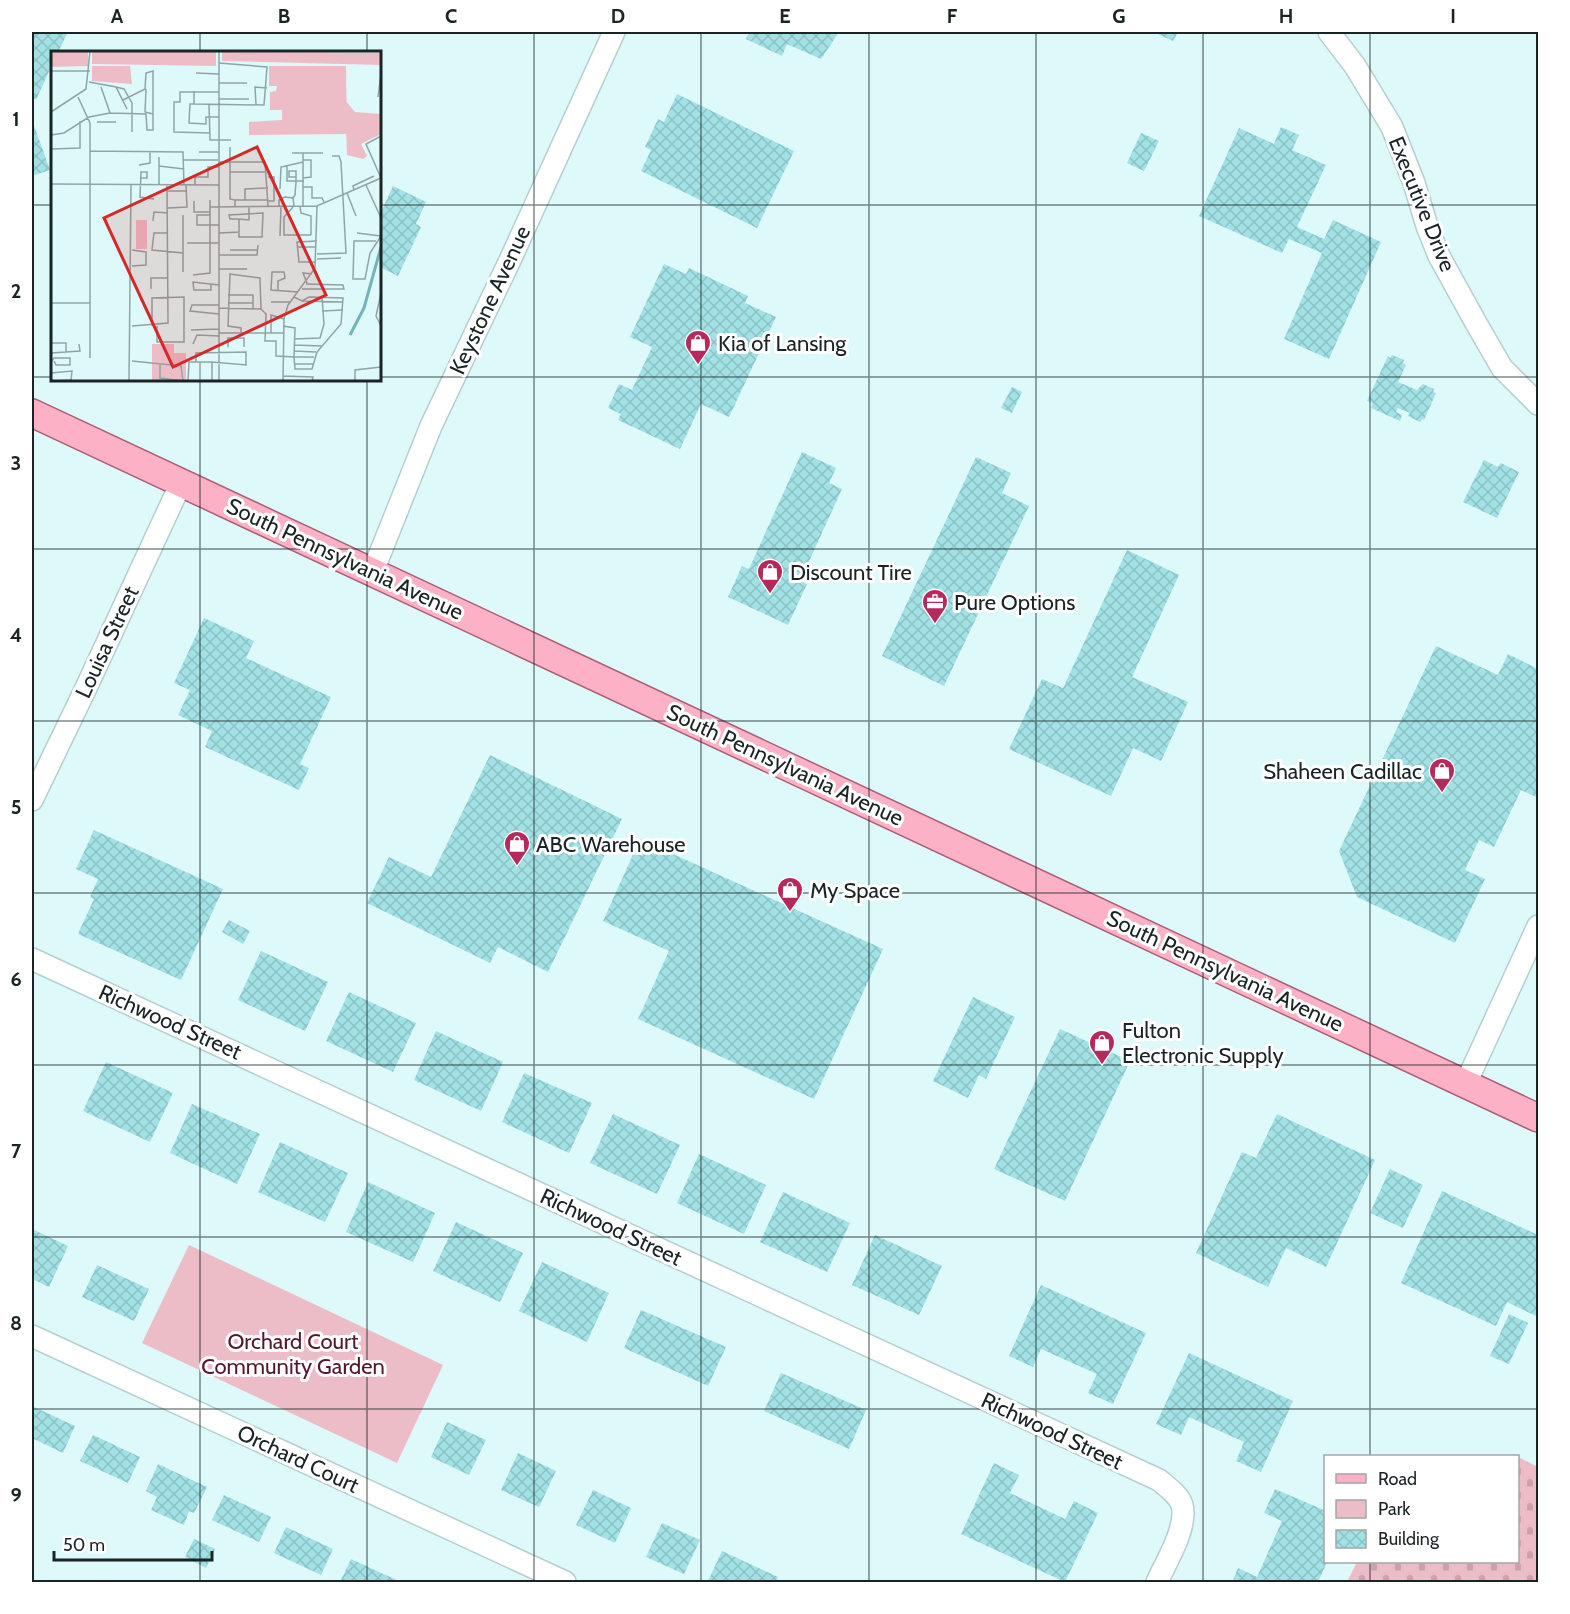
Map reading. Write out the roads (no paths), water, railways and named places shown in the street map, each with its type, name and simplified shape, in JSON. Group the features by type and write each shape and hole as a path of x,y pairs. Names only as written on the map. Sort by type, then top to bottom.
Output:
{"main road":[{"name":"South Pennsylvania Avenue","path":"32,413 1539,1118"}],"street":[{"name":"Keystone Avenue","path":"373,572 431,426 614,32"},
{"name":"Executive Drive","path":"1329,32 1355,66 1392,127 1439,256 1476,323 1502,368 1539,404"},
{"name":"Louisa Street","path":"34,791 86,688 181,483"},
{"path":"1466,1083 1539,926"},
{"name":"Richwood Street","path":"32,959 1160,1480 1182,1504 1182,1526 1157,1582"},
{"name":"Orchard Court","path":"32,1336 566,1582"}],"place":[{"name":"Kia of Lansing","path":"698,366"},
{"name":"Discount Tire","path":"770,595"},
{"name":"Pure Options","path":"935,625"},
{"name":"Shaheen Cadillac","path":"1442,794"},
{"name":"ABC Warehouse","path":"517,867"},
{"name":"My Space","path":"790,913"},
{"name":"Fulton Electronic Supply","path":"1102,1066"}],"park label":[{"name":"Orchard Court Community Garden","path":"293,1354"}]}
